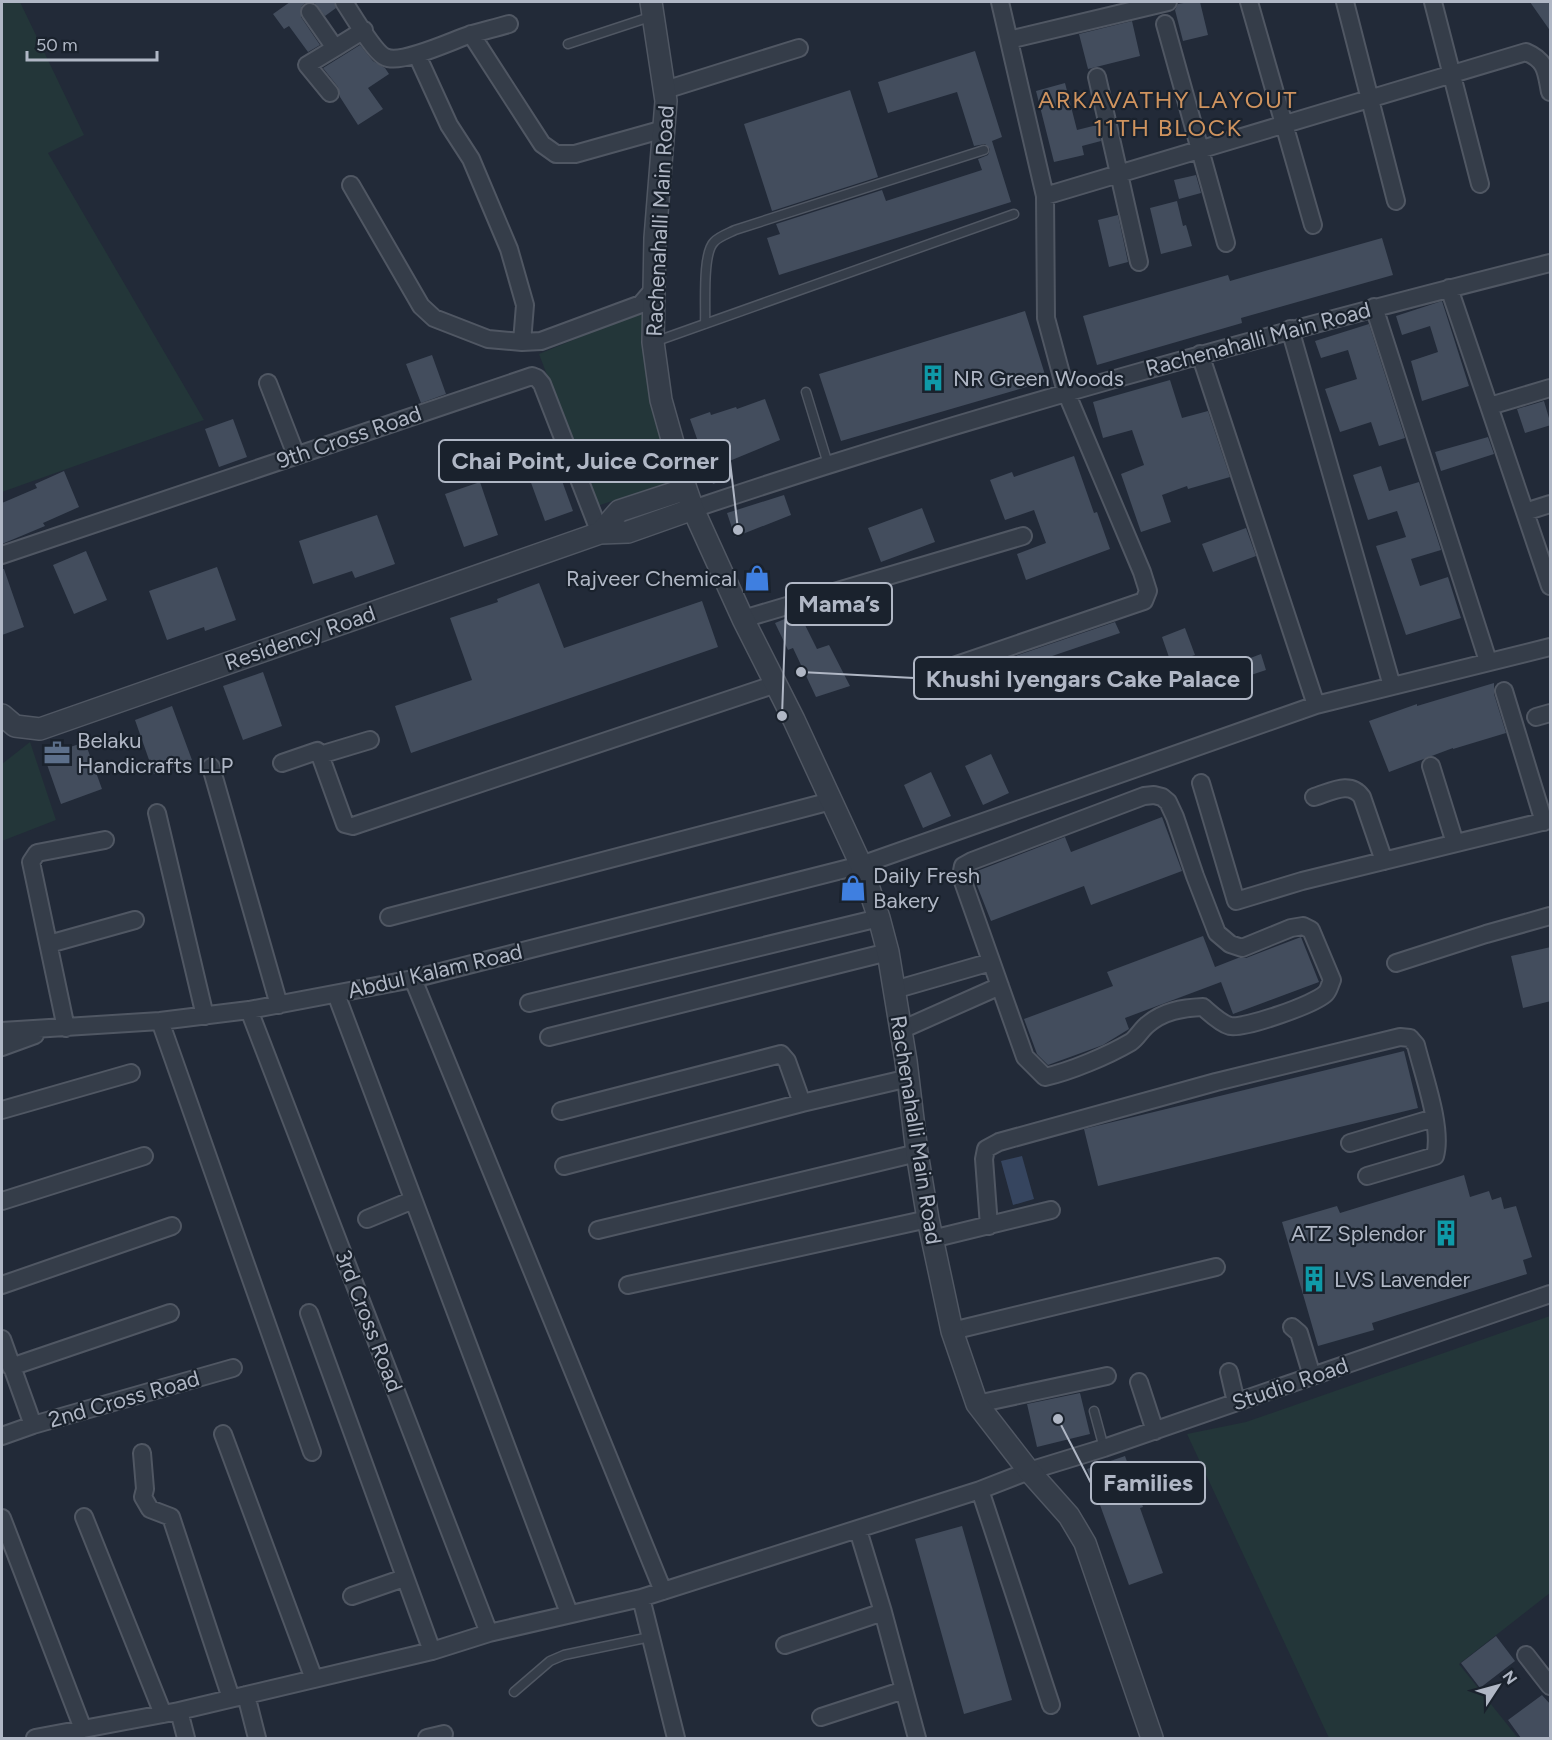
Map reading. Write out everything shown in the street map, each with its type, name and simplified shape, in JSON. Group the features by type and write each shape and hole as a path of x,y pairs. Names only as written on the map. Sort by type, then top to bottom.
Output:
{"street":[{"path":"344,2 376,50 385,57 394,59 417,55 471,34 509,24"},
{"path":"930,674 1144,601 1148,591 1066,392 1046,318 1045,196 1000,2"},
{"path":"1009,40 1168,2"},
{"path":"1249,2 1313,225"},
{"path":"1345,2 1396,201"},
{"path":"1433,2 1480,184"},
{"name":"Rachenahalli Main Road","path":"652,8 666,101 653,290 653,342 661,400 686,489 743,619 861,865 879,918 888,952 909,1078 917,1153 932,1239 952,1331 977,1404 1029,1471 1069,1516 1085,1543 1152,1738"},
{"path":"310,12 335,48"},
{"path":"1165,24 1226,243"},
{"path":"330,93 307,65 364,30"},
{"path":"471,34 542,144 556,154 575,154 664,129"},
{"path":"665,90 799,48"},
{"path":"1045,196 1526,52 1537,57 1545,67 1551,92"},
{"path":"417,55 449,125 471,159 509,249 525,304 522,342"},
{"path":"1097,78 1139,262"},
{"path":"351,185 421,306 434,318 488,339 541,341 641,304 653,290"},
{"name":"Rachenahalli Main Road","path":"693,509 828,464 1066,392 1290,329 1551,263"},
{"path":"1449,288 1551,586"},
{"path":"1374,307 1488,661"},
{"path":"1290,329 1392,686"},
{"path":"1200,354 1316,705"},
{"name":"9th Cross Road","path":"2,555 532,376 542,384 600,533"},
{"path":"268,383 296,455"},
{"path":"1490,406 1551,388"},
{"name":"Residency Road","path":"600,533 619,511 686,489"},
{"path":"1525,512 1551,504"},
{"name":"Residency Road","path":"2,715 15,726 40,729 600,533 628,532 693,509"},
{"path":"743,619 1023,536"},
{"name":"Abdul Kalam Road","path":"2,1031 205,1016 279,1005 413,979 861,865 1316,705 1551,647"},
{"path":"282,763 317,751 345,824 353,826 776,684"},
{"path":"1201,783 1236,901 1302,880 1548,821 1504,691"},
{"path":"320,755 370,740"},
{"path":"1431,766 1455,843"},
{"path":"211,767 279,1005"},
{"path":"1314,797 1348,787 1357,789 1362,797 1384,861"},
{"path":"1154,795 1162,796 1175,817 1217,933 1230,944 1242,948 1291,928 1304,926 1311,930 1332,980 1327,992 1313,1001 1256,1023 1230,1026 1203,1007 1185,1008 1160,1014 1145,1026 1133,1041 1063,1073 1045,1077 1025,1056 991,962 961,876 963,866 1143,796 1154,795"},
{"path":"389,917 831,801"},
{"path":"157,813 205,1016"},
{"path":"2,1047 58,1028 49,944 31,862 37,853 105,840"},
{"path":"1396,963 1551,916"},
{"path":"528,1003 879,918"},
{"path":"49,944 135,920"},
{"path":"549,1037 888,952"},
{"path":"894,990 991,962"},
{"path":"413,979 663,1591"},
{"path":"901,1030 1000,986"},
{"path":"336,994 569,1613"},
{"name":"3rd Cross Road","path":"249,1010 489,1633"},
{"path":"160,1021 312,1452"},
{"path":"989,1226 984,1159 986,1149 999,1142 1216,1082 1400,1037 1410,1038 1416,1045 1434,1118 1438,1147 1435,1156 1367,1171"},
{"path":"561,1111 781,1054 787,1061 801,1103"},
{"path":"2,1110 131,1073"},
{"path":"564,1166 801,1103 909,1078"},
{"path":"1350,1143 1434,1118"},
{"path":"598,1230 917,1153"},
{"path":"2,1201 144,1156"},
{"path":"367,1219 413,1200"},
{"path":"932,1239 1051,1210"},
{"path":"628,1285 928,1219"},
{"path":"2,1285 172,1226"},
{"path":"952,1331 1216,1268"},
{"name":"Studio Road","path":"35,1738 83,1729 118,1731 171,1713 432,1652 489,1633 641,1598 980,1490 1029,1471 1155,1431 1551,1294"},
{"path":"5,1354 170,1313"},
{"path":"309,1313 432,1652"},
{"path":"1292,1327 1299,1333 1312,1376"},
{"name":"2nd Cross Road","path":"5,1354 33,1425 232,1368"},
{"path":"1229,1372 1236,1402"},
{"path":"977,1404 1107,1376"},
{"path":"1139,1382 1155,1431"},
{"path":"2,1436 33,1425"},
{"path":"223,1434 314,1678"},
{"path":"142,1453 145,1489 143,1497 150,1509 171,1517 238,1696 257,1738"},
{"path":"980,1490 1051,1705"},
{"path":"84,1517 171,1713 186,1738"},
{"path":"2,1518 83,1729"},
{"path":"858,1530 917,1738"},
{"path":"352,1596 404,1578"},
{"path":"641,1598 676,1738"},
{"path":"785,1645 883,1612"},
{"path":"1526,1655 1551,1686"},
{"path":"821,1717 904,1689"},
{"path":"427,1738 444,1734"}],"lane":[{"path":"568,44 652,8"},
{"path":"705,324 707,262 714,240 735,230 984,150"},
{"path":"653,342 1014,214"},
{"path":"806,392 828,464"},
{"path":"1094,1411 1104,1448"},
{"path":"514,1692 550,1661 564,1655 650,1637"}],"shaded area":[{"path":"2,2 20,2 84,135 48,153 204,420 2,492"},
{"path":"643,311 675,480 597,506 539,354"},
{"path":"30,742 56,820 2,841 2,764"},
{"path":"1550,1316 1550,1593 1459,1664 1518,1738 1329,1738 1187,1434 1246,1422"}],"water":[{"path":"1022,1156 1034,1199 1013,1205 1001,1161"}],"building":[{"path":"290,2 314,2 305,3 301,7 301,17 320,45 308,52 289,26 284,29 273,14"},
{"path":"314,2 334,2 336,8 325,16"},
{"path":"1200,2 1208,35 1183,41 1175,10 1178,4"},
{"path":"1530,2 1551,2 1551,32"},
{"path":"1132,21 1140,56 1088,69 1079,34"},
{"path":"360,45 373,61 385,68 389,74 368,88 383,109 358,125 340,97 338,87 323,68"},
{"path":"975,51 1002,137 992,141 1011,202 779,275 767,238 780,234 776,224 882,190 886,201 982,170 978,159 988,155 990,149 985,144 974,146 957,92 888,113 878,82"},
{"path":"1065,83 1077,130 1097,125 1101,141 1082,146 1084,155 1054,162 1036,91"},
{"path":"850,90 878,177 772,211 744,124"},
{"path":"1196,175 1201,193 1179,199 1174,180"},
{"path":"1177,201 1183,226 1186,225 1192,246 1161,254 1150,208"},
{"path":"1118,215 1128,262 1109,267 1098,220"},
{"path":"1382,238 1393,275 1241,318 1242,323 1097,365 1083,316 1228,275 1230,281"},
{"path":"1442,301 1469,386 1422,401 1411,361 1438,352 1430,326 1402,335 1396,316"},
{"name":"NR Green Woods","path":"1025,311 1047,381 841,441 819,374"},
{"path":"1369,324 1405,438 1379,446 1371,422 1340,432 1325,389 1357,379 1348,350 1321,358 1315,341"},
{"path":"432,355 446,394 421,403 406,364"},
{"path":"1170,380 1182,418 1208,411 1230,477 1188,489 1187,486 1162,495 1171,522 1141,532 1121,474 1144,465 1132,430 1103,438 1093,402"},
{"path":"765,399 780,440 727,462 733,477 713,484 690,419 710,412 711,415 736,407 737,409"},
{"path":"1544,401 1551,425 1525,433 1517,409"},
{"path":"233,419 247,457 219,467 205,429"},
{"path":"1488,437 1494,454 1441,471 1435,452"},
{"path":"1074,456 1094,513 1097,512 1110,549 1026,580 1017,554 1046,543 1034,510 1005,520 990,480 1012,472 1014,477"},
{"path":"554,459 573,511 545,521 526,469"},
{"path":"1381,466 1389,491 1419,482 1441,550 1411,559 1420,586 1448,577 1461,618 1406,635 1376,546 1406,537 1397,511 1368,520 1353,475"},
{"path":"64,471 79,507 43,523 45,526 2,544 2,503 37,488 35,484"},
{"path":"480,482 498,535 464,547 445,494"},
{"path":"784,495 791,515 735,537 727,513"},
{"path":"922,508 935,542 881,562 868,528"},
{"path":"377,515 395,564 355,578 352,571 313,584 299,541"},
{"path":"1246,528 1256,556 1213,572 1202,544"},
{"path":"86,551 107,600 74,614 53,565"},
{"path":"217,567 236,620 205,631 204,627 167,640 149,591"},
{"path":"2,569 4,569 24,627 2,635"},
{"path":"539,583 564,648 702,601 718,647 411,753 395,706 472,680 450,618 498,602 497,599"},
{"path":"799,613 817,649 829,645 850,686 816,697 793,648 788,650 775,623"},
{"path":"1115,622 1120,633 1005,672 1001,661"},
{"path":"1185,628 1195,655 1171,663 1162,637"},
{"path":"1261,654 1266,670 1251,675 1245,660"},
{"path":"263,672 282,726 243,740 223,686"},
{"path":"1494,683 1494,694 1506,733 1453,748 1389,772 1369,721 1417,704 1417,706"},
{"path":"172,706 192,760 154,774 135,720"},
{"path":"85,742 102,789 61,804 44,756"},
{"path":"991,754 1009,793 983,805 965,766"},
{"path":"931,772 951,816 923,828 904,785"},
{"path":"1162,817 1182,871 1091,905 1084,886 991,921 972,873 1065,837 1071,852"},
{"path":"1203,936 1215,967 1301,937 1319,982 1233,1014 1221,982 1125,1018 1129,1029 1103,1045 1048,1065 1037,1054 1024,1019 1113,986 1107,972"},
{"path":"1551,947 1551,1001 1523,1008 1511,956"},
{"path":"1404,1051 1418,1108 1098,1186 1084,1129"},
{"name":"ATZ Splendor","path":"1464,1175 1470,1197 1489,1191 1492,1200 1501,1197 1504,1209 1516,1206 1532,1257 1523,1260 1527,1274 1372,1323 1374,1330 1318,1346 1282,1222 1337,1206 1340,1213"},
{"path":"1080,1393 1090,1434 1037,1447 1027,1404"},
{"path":"1125,1456 1163,1573 1129,1585 1087,1469"},
{"path":"962,1526 1012,1700 964,1714 915,1539"},
{"path":"1496,1636 1515,1661 1480,1688 1461,1663"},
{"path":"1542,1695 1551,1705 1551,1738 1521,1738 1508,1720"}],"place":[{"name":"NR Green Woods","path":"933,378"},
{"name":"Chai Point, Juice Corner","path":"738,530"},
{"name":"Rajveer Chemical","path":"757,578"},
{"name":"Khushi Iyengars Cake Palace","path":"801,672"},
{"name":"Mama’s","path":"782,716"},
{"name":"Belaku Handicrafts LLP","path":"57,753"},
{"name":"Daily Fresh Bakery","path":"853,888"},
{"name":"ATZ Splendor","path":"1446,1233"},
{"name":"LVS Lavender","path":"1314,1279"},
{"name":"Families","path":"1058,1419"}],"district":[{"name":"ARKAVATHY LAYOUT 11TH BLOCK","path":"1168,113"}]}
